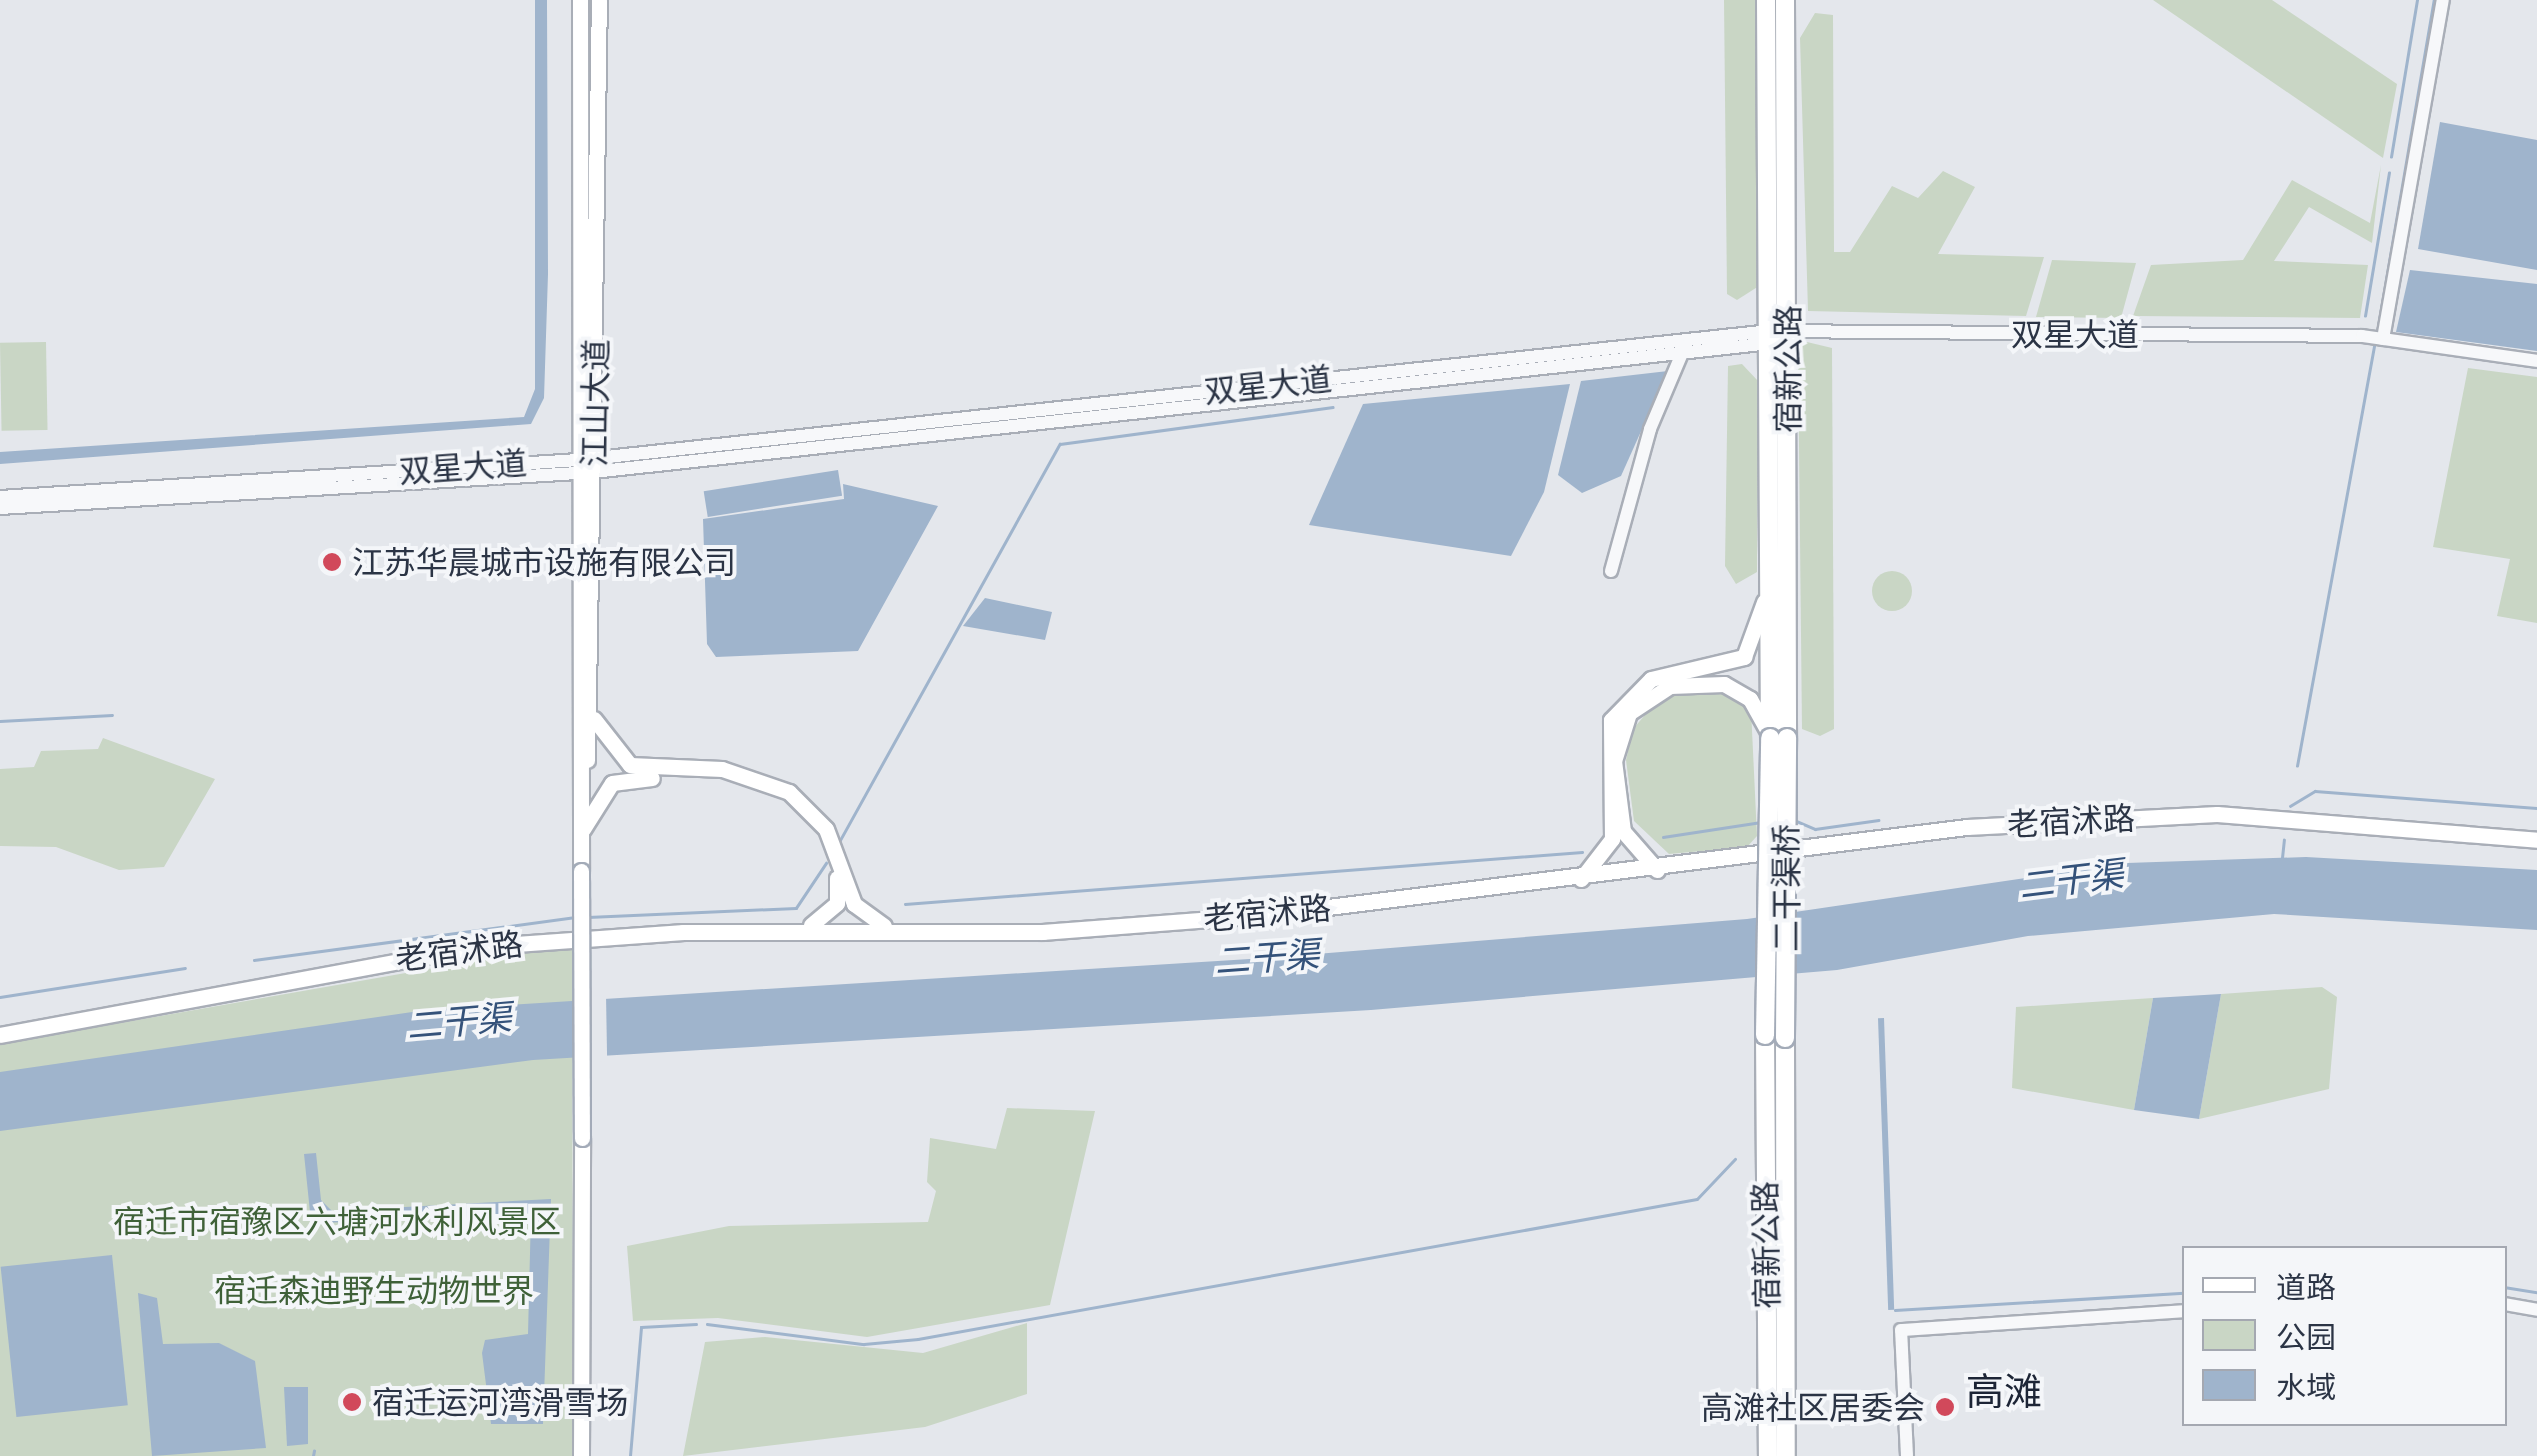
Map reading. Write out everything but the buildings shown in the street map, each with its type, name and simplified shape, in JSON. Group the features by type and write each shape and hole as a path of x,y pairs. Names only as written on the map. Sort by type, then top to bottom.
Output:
{"highway":[{"name":"宿新公路","path":"1766,0 1780,336 1769,574 1775,737"},
{"name":"宿新公路","path":"1775,737 1785,0"},
{"name":"二干渠桥","path":"1764,1035 1775,737"},
{"name":"二干渠桥","path":"1775,737 1785,1038"},
{"name":"宿新公路","path":"1764,1035 1768,1456"},
{"name":"宿新公路","path":"1785,1038 1786,1456"}],"main road":[{"name":"江山大道","path":"579,806 594,719 580,0"},
{"name":"江山大道","path":"581,1456 579,806 599,0"},
{"path":"1578,880 1612,839 1611,720 1651,680 1744,657 1759,633 1769,574"},
{"path":"1657,870 1623,831 1614,761 1628,713 1670,686 1724,684 1750,699 1775,737"},
{"path":"594,719 630,765 722,769 789,792 826,829 864,917 918,933"},
{"path":"580,837 612,783 726,778 802,814 824,842 840,888 870,930"},
{"name":"老宿沭路","path":"0,1036 474,947 794,929 918,933 1245,916 2120,817 2236,815 2537,840"},
{"path":"794,929 822,923 840,888"}],"street":[{"path":"2378,338 2443,0"},
{"name":"双星大道","path":"0,508 587,466 1780,336 2378,338 2537,361"},
{"path":"1610,571 1650,429 1686,345"},
{"name":"双星大道","path":"0,497 587,466"},
{"path":"2507,1305 2537,1310"},
{"path":"1906,1456 1902,1330 2182,1311"}],"green space":[{"path":"1724,0 1756,0 1759,286 1737,300 1727,294"},
{"path":"2153,0 2272,0 2397,84 2383,158"},
{"path":"1815,13 1833,15 1834,252 1850,252 1892,186 1918,198 1943,171 1975,187 1938,254 2044,257 2026,316 1808,311 1800,38"},
{"path":"2381,165 2372,243 2309,207 2274,261 2368,265 2360,318 2133,316 2151,265 2243,260 2292,180 2370,223"},
{"path":"2052,260 2136,263 2121,318 2036,317"},
{"path":"46,342 48,430 2,431 0,343"},
{"path":"1807,342 1832,348 1834,729 1820,736 1802,729 1798,348"},
{"path":"1742,364 1758,381 1757,572 1736,584 1725,566 1728,366"},
{"path":"2468,368 2537,377 2537,623 2497,616 2510,559 2433,547"},
{"path":"1892,571 1906,577 1912,591 1906,605 1892,611 1878,605 1872,591 1878,577"},
{"path":"1692,688 1727,692 1751,709 1757,836 1747,847 1669,854 1634,821 1626,760 1633,729 1662,695"},
{"path":"103,738 215,779 164,867 119,870 56,847 0,846 0,769 34,767 41,751 98,749"},
{"name":"宿迁市宿豫区六塘河水利风景区","path":"572,944 573,1456 0,1456 0,1044"},
{"path":"2322,987 2337,997 2329,1089 2199,1119 2221,994"},
{"path":"2153,998 2134,1110 2012,1088 2016,1007"},
{"path":"1007,1108 1095,1111 1050,1305 867,1337 718,1318 633,1321 627,1246 729,1226 928,1222 936,1191 927,1182 930,1138 996,1149"},
{"path":"1027,1323 1027,1394 925,1427 683,1456 705,1342 765,1337 923,1353"}],"water":[{"path":"535,0 547,0 548,274 544,398 531,424 0,464 0,452 524,417 535,389"},
{"path":"2440,122 2537,140 2537,270 2418,249"},
{"path":"2410,270 2537,284 2537,351 2396,332"},
{"path":"1668,371 1621,476 1582,493 1558,475 1581,381"},
{"path":"1570,384 1544,492 1511,556 1309,525 1363,404"},
{"path":"838,470 842,496 708,517 704,491"},
{"path":"843,484 938,506 858,651 716,657 707,644 703,519 844,499"},
{"path":"985,598 1052,612 1045,640 963,626"},
{"name":"二干渠","path":"2306,857 2537,870 2537,930 2274,914 2028,936 1837,970 1371,1010 533,1060 0,1131 0,1072 426,1010 1266,958 1747,919 2127,863"},
{"path":"2221,994 2199,1119 2134,1110 2153,998"},
{"path":"1878,1018 1884,1018 1894,1310 1888,1310"},
{"path":"316,1153 321,1200 332,1211 551,1199 543,1424 491,1424 482,1353 485,1340 528,1334 531,1213 324,1223 310,1212 304,1154"},
{"path":"112,1255 128,1405 16,1417 1,1267"},
{"path":"138,1293 157,1298 163,1344 219,1343 255,1361 266,1448 152,1456"},
{"path":"284,1387 308,1387 308,1444 287,1446"}],"pier":[{"path":"606,995 607,1061 578,1061 577,996"}],"waterway":[{"path":"2391,157 2417,0"},
{"path":"2377,332 2434,0"},
{"path":"2365,316 2389,173"},
{"path":"2297,766 2374,345"},
{"path":"839,842 1060,444 1333,407"},
{"path":"0,721 112,715"},
{"path":"2290,806 2315,791 2537,808"},
{"path":"1794,820 1815,829 1878,820"},
{"path":"1663,837 1761,822"},
{"path":"2282,858 2284,840"},
{"path":"905,904 1582,852"},
{"path":"588,917 796,908 826,863"},
{"path":"254,960 575,917"},
{"path":"0,997 185,968"},
{"path":"707,1324 864,1344 918,1339 1697,1199 1735,1159"},
{"path":"2507,1287 2537,1292"},
{"path":"1895,1310 2182,1293"},
{"path":"630,1456 641,1327 696,1324"},
{"path":"313,1456 314,1451"}],"place":[{"name":"江苏华晨城市设施有限公司","path":"332,562"},
{"name":"宿迁运河湾滑雪场","path":"352,1402"},
{"name":"高滩社区居委会","path":"1945,1407"}],"district":[{"name":"高滩","path":"2004,1391"}],"park label":[{"name":"宿迁森迪野生动物世界","path":"374,1290"}]}
